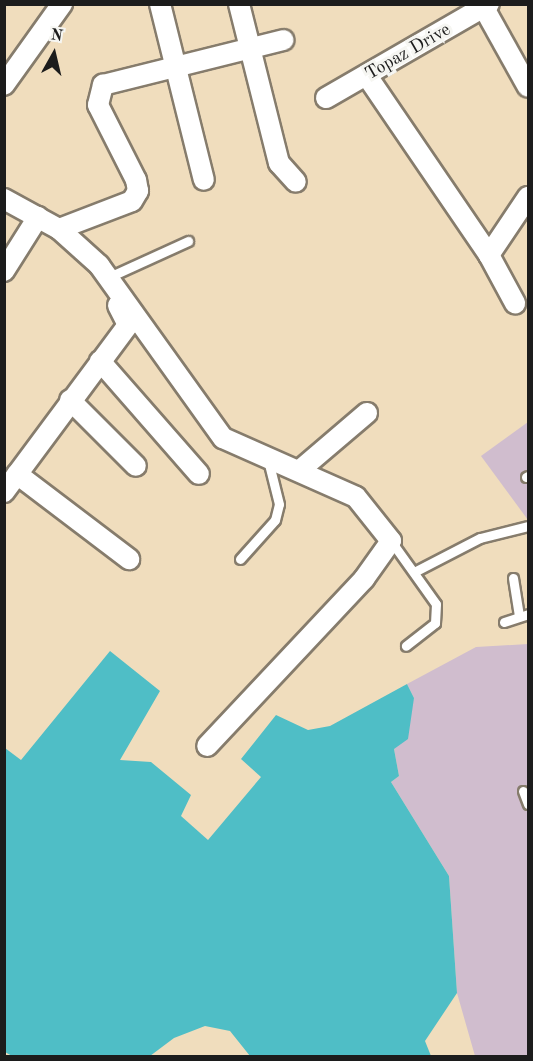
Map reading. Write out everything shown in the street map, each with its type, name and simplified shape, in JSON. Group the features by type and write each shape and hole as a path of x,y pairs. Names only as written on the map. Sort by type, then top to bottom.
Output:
{"street":[{"path":"4,85 62,4"},
{"path":"160,4 204,180"},
{"path":"238,4 279,164 296,182"},
{"path":"486,6 528,87"},
{"name":"Topaz Drive","path":"326,98 486,6"},
{"path":"59,228 132,201 138,191 136,180 98,105 103,85 283,40"},
{"path":"367,76 489,255 515,303"},
{"path":"489,255 528,197"},
{"path":"4,199 59,228 104,271 223,438 246,452 267,457 300,470 356,497 391,541 356,588 207,746"},
{"path":"4,271 38,217"},
{"path":"4,492 129,322 101,279 104,271"},
{"path":"100,361 199,474"},
{"path":"70,400 136,466"},
{"path":"300,470 367,413"},
{"path":"17,474 129,559"}],"lane":[{"path":"104,271 188,241"},
{"path":"240,559 274,520 279,504 267,457"},
{"path":"414,572 480,538 528,526"},
{"path":"391,541 436,604 435,623 406,646"},
{"path":"504,622 524,614 513,579"},
{"path":"523,791 528,804"}],"shaded area":[{"path":"528,422 528,520 481,456"},
{"path":"528,644 528,1056 475,1056 457,993 449,876 391,782 399,776 394,749 414,698 407,684 476,647"}],"water":[{"path":"110,651 160,691 120,760 151,762 191,795 181,816 208,840 261,777 241,759 276,715 308,730 330,726 407,684 414,698 408,739 394,749 399,776 391,782 449,876 457,993 425,1041 431,1056 250,1056 230,1031 205,1026 174,1038 150,1056 12,1056 5,1052 5,748 21,760"}]}
